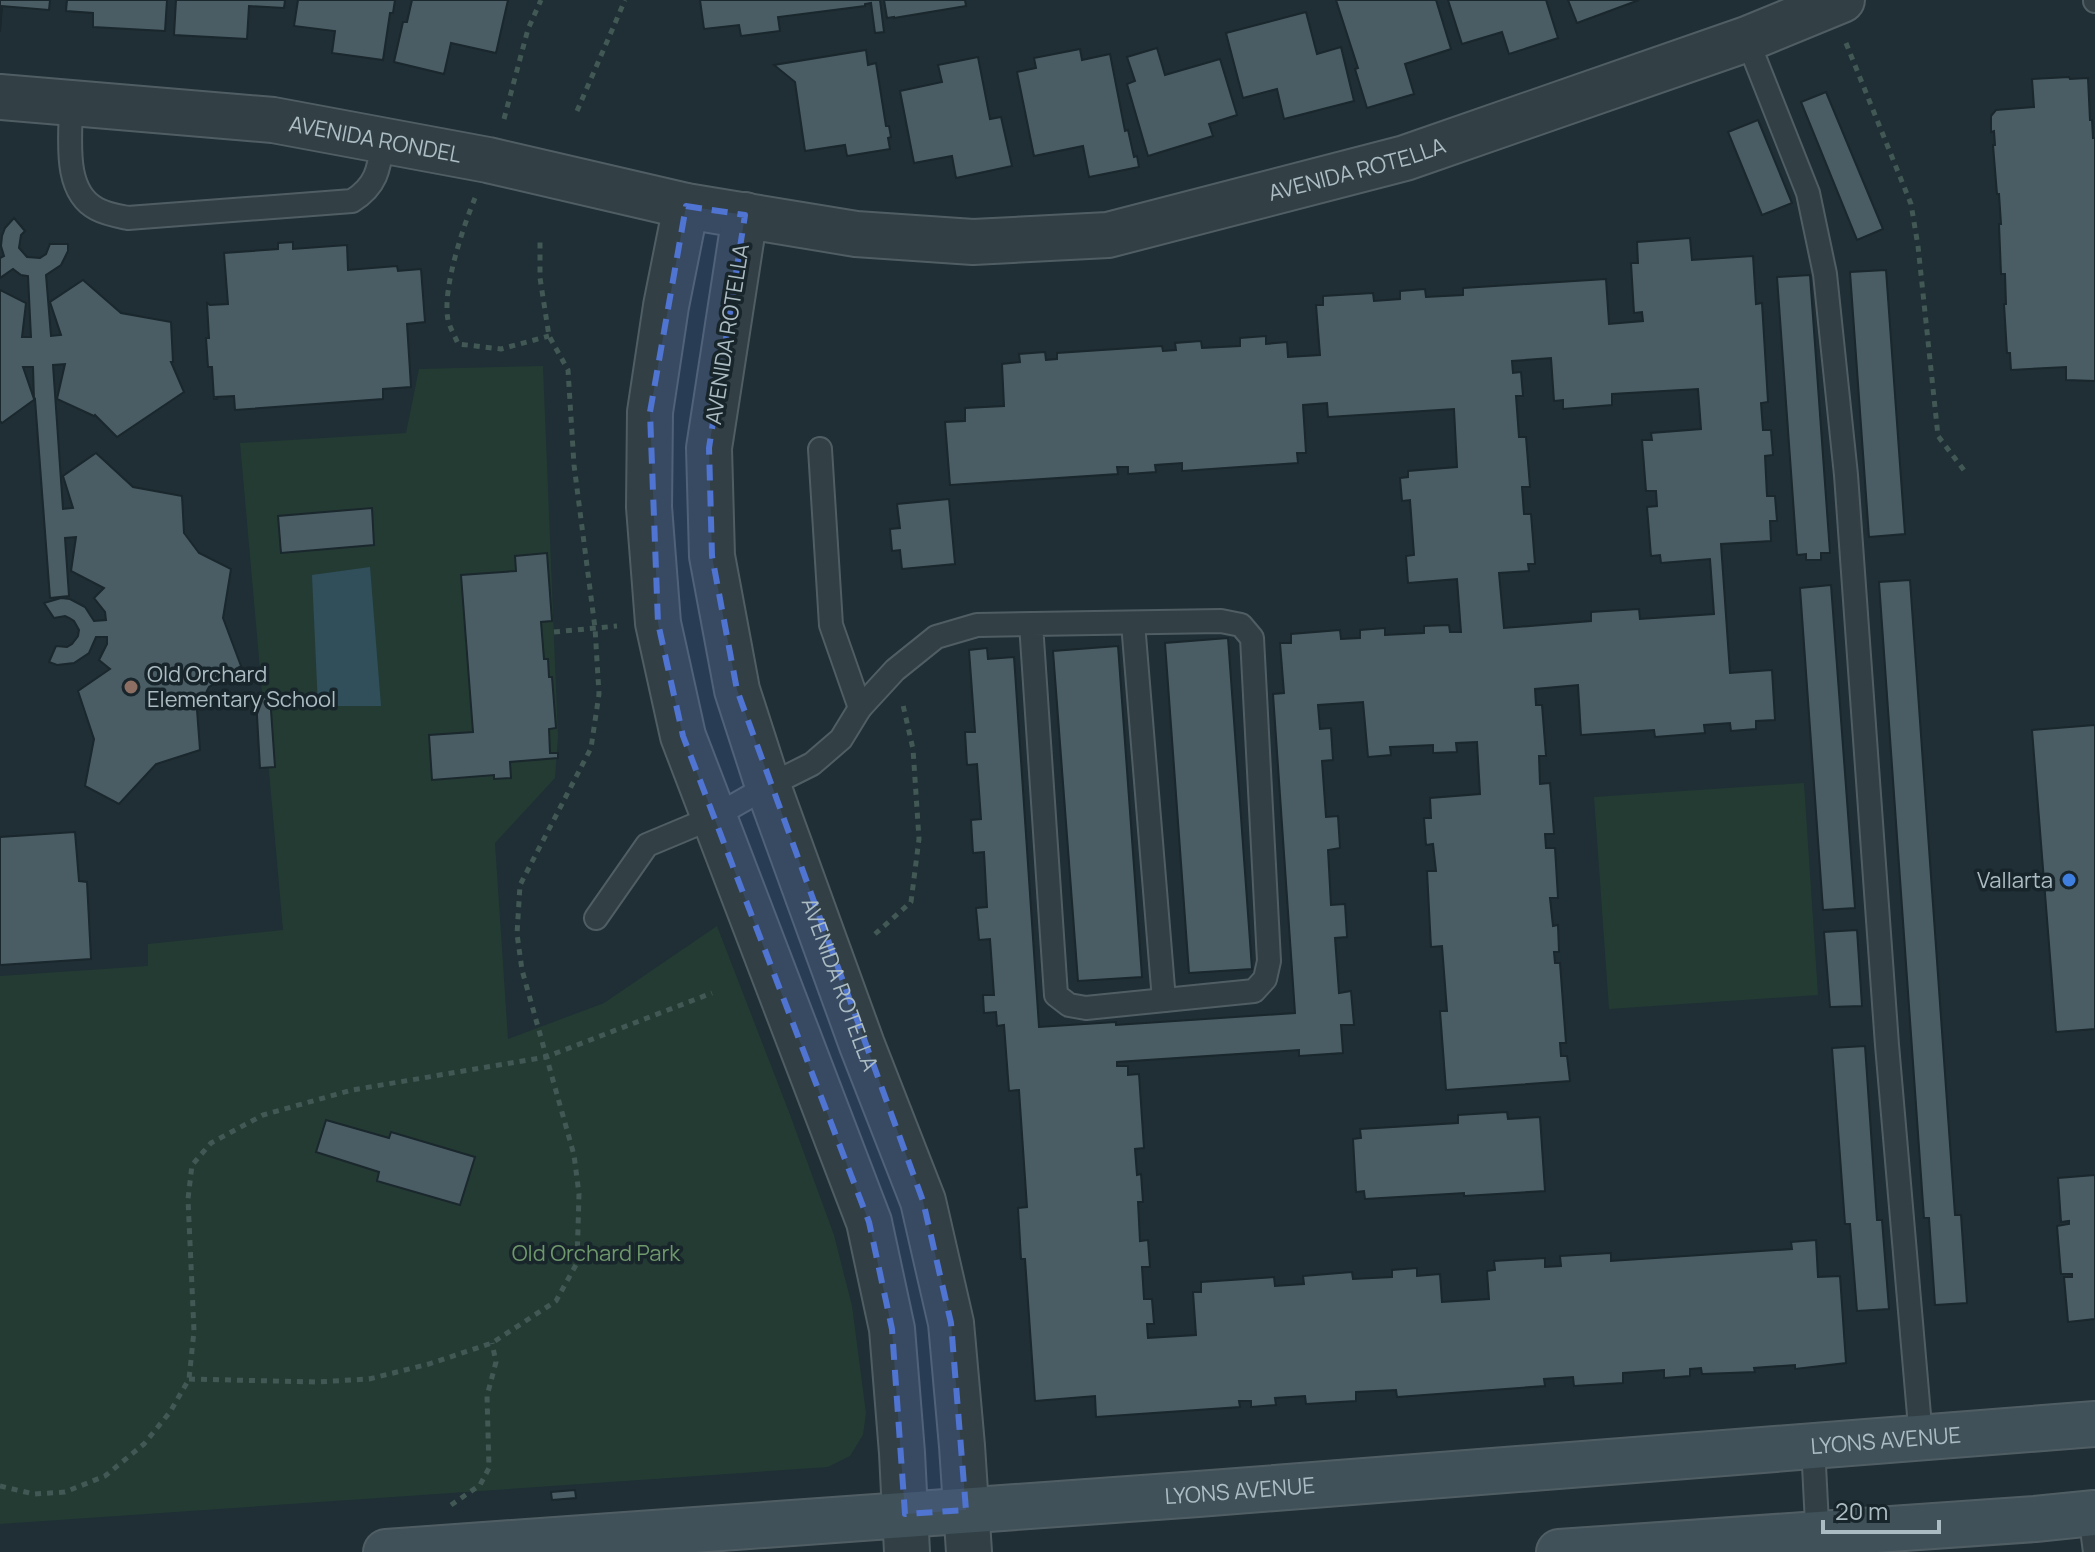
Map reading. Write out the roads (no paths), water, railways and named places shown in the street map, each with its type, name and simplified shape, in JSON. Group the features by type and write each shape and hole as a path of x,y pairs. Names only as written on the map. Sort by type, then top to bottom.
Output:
{"main road":[{"name":"LYONS AVENUE","path":"386,1552 611,1537 967,1531 1813,1446 2095,1424"},
{"path":"1559,1552 1818,1543 2019,1520 2093,1526"}],"street":[{"name":"AVENIDA ROTELLA","path":"967,1531 951,1323 923,1201 862,1045 768,786 737,690 712,556 709,448 745,215 856,234 973,242 1108,235 1405,158 1747,39 1836,2"},
{"name":"AVENIDA RONDEL","path":"0,97 273,120 488,160 686,206 745,215"},
{"path":"686,206 666,306 650,412 649,507 658,623 683,736 869,1222 892,1329 906,1533"}],"lane":[{"path":"1747,39 1808,193 1825,274 1846,475 1885,1030 1921,1438"},
{"path":"71,103 72,172 83,199 98,210 128,218 352,201 365,193 373,181 383,141"},
{"path":"820,449 831,625 860,708"},
{"path":"596,918 647,845 714,817 812,764 841,739 860,708 895,670 936,637 977,625 1031,624 1133,623 1221,621 1241,625 1252,638 1269,961 1265,979 1254,991 1086,1008 1069,1005 1056,995 1031,624"},
{"path":"1133,623 1164,1000"},
{"path":"1813,1446 1818,1543"}],"water":[{"path":"370,567 381,706 318,706 312,575"}],"place":[{"name":"Old Orchard Elementary School","path":"131,687"},
{"name":"Vallarta","path":"2069,880"}],"park label":[{"name":"Old Orchard Park","path":"596,1253"}]}
